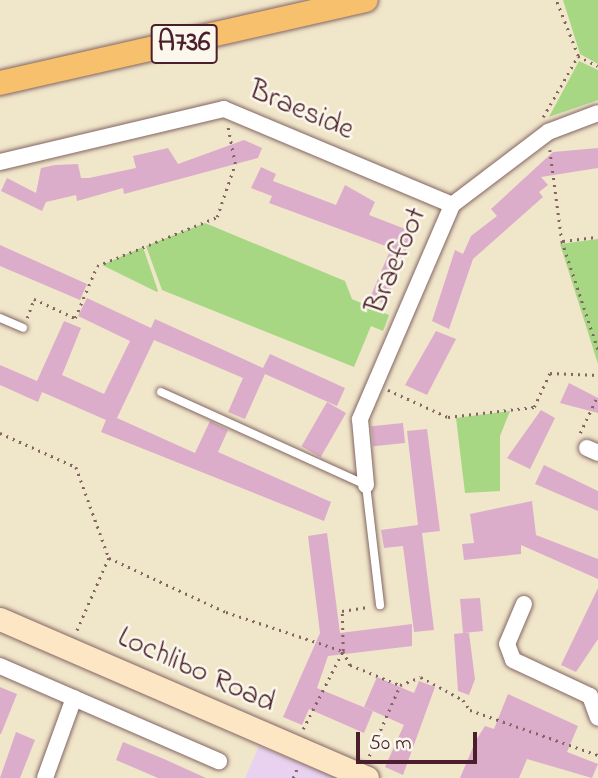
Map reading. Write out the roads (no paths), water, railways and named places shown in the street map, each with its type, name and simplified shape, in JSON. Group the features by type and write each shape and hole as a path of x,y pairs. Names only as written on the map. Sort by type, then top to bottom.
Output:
{"main road":[{"name":"A736","path":"0,83 366,0"}],"street":[{"name":"Braeside","path":"0,162 224,109 452,205"},
{"name":"Braefoot","path":"366,485 360,419 452,205 548,132 598,113"},
{"path":"524,604 507,644 513,660 594,690 598,718"},
{"name":"Lochlibo Road","path":"0,619 364,777"},
{"path":"0,666 219,761"},
{"path":"44,778 74,698"}],"lane":[{"path":"0,318 23,327"},
{"path":"160,392 366,485 380,605"}]}
